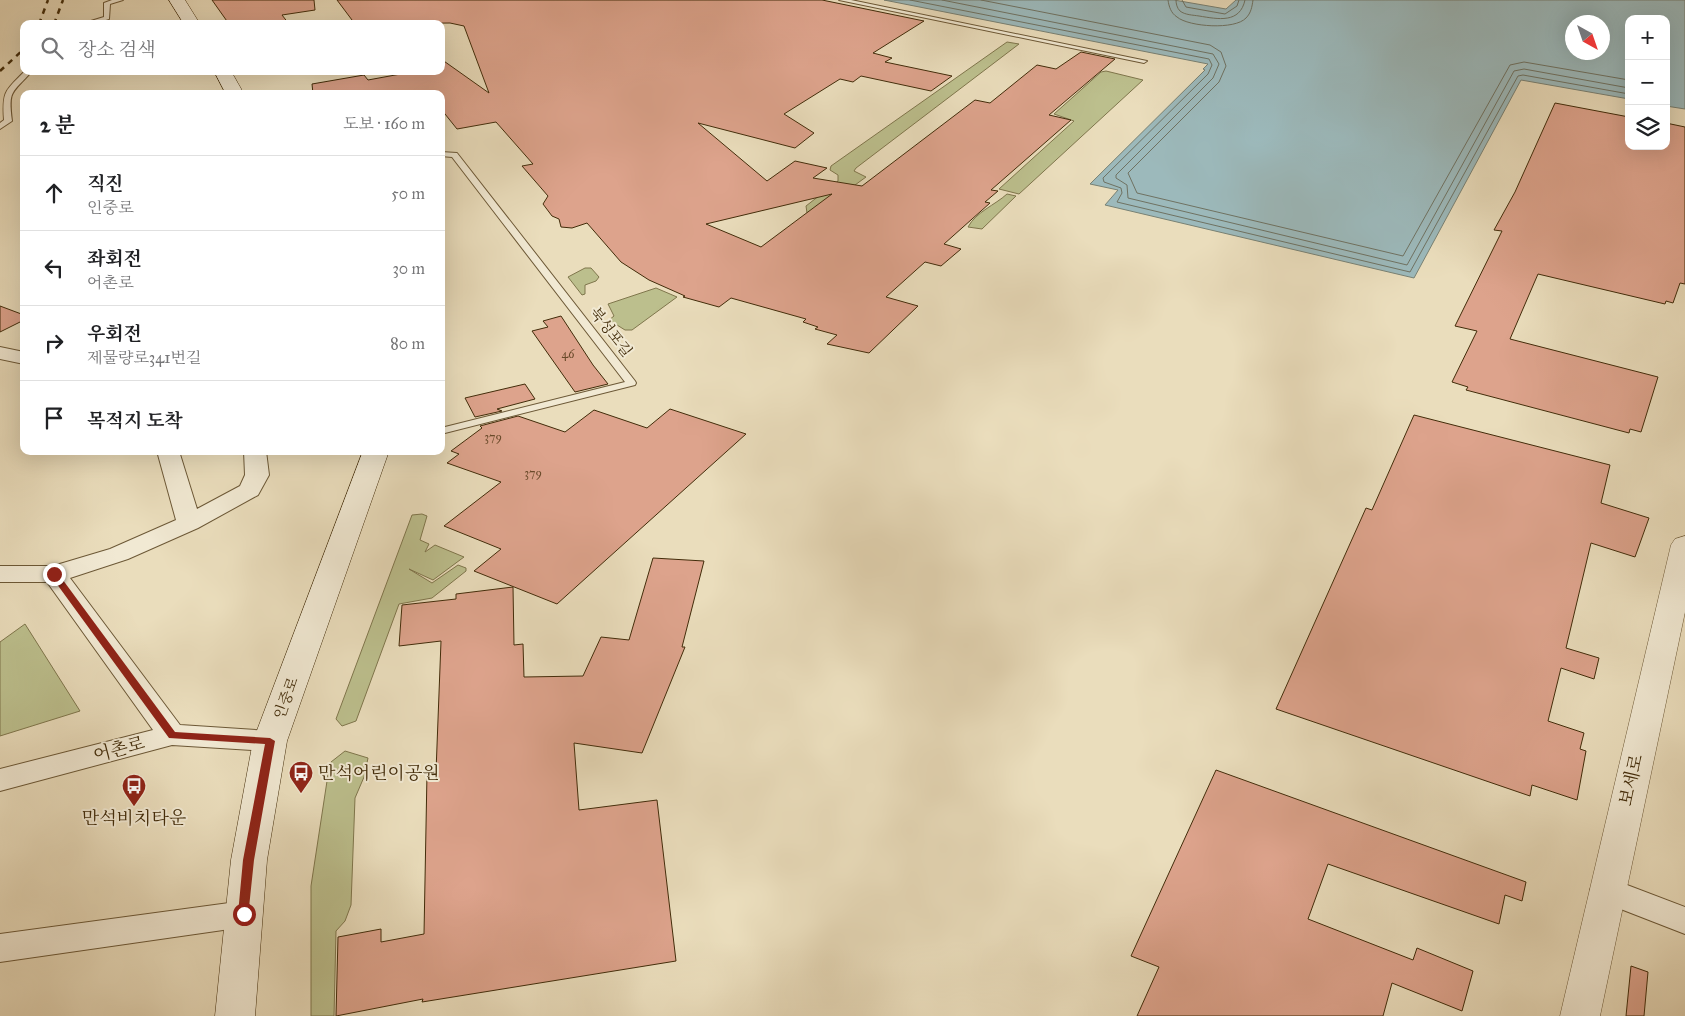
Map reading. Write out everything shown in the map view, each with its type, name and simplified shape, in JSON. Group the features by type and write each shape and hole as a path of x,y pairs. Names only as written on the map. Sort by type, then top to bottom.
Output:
{"main road":[{"path":"177,0 190,20"},
{"path":"224,75 234,90"},
{"name":"인중로","path":"235,1016 249,860 270,741 375,455"},
{"name":"보세로","path":"1580,1016 1606,890 1685,544"}],"street":[{"path":"0,353 20,357"},
{"path":"169,455 189,524"},
{"path":"0,574 54,574 119,554 189,524 250,490 256,475 255,455"},
{"path":"54,574 172,735"},
{"name":"어촌로","path":"0,780 172,735 270,741"},
{"path":"1606,890 1685,920"},
{"path":"0,948 244,914"}],"lane":[{"path":"100,20 108,18 107,3 120,0"},
{"path":"842,0 1144,61"},
{"path":"0,127 8,121 6,100 12,89 25,75"},
{"name":"북성포길","path":"445,155 454,156 631,383 445,430"}],"green space":[{"path":"1007,42 1019,44 856,168 854,171 866,177 822,209 807,213 806,206 838,181 838,175 830,170 831,166"},
{"path":"1106,71 1143,80 1019,194 999,189 1074,121 1054,114 1101,72"},
{"path":"1007,194 1016,196 982,229 968,227 976,217"},
{"path":"585,268 591,268 599,277 596,281 585,285 585,294 582,295 568,277"},
{"path":"656,288 677,297 632,330 625,330 609,320 614,316 608,304"},
{"path":"422,514 427,516 420,540 429,544 425,552 435,545 464,557 433,580 409,569 432,583 458,565 466,568 466,571 432,598 399,604 356,721 342,726 336,719 412,515"},
{"path":"25,624 80,711 0,736 0,642"},
{"path":"345,751 368,758 364,777 355,798 351,905 345,921 336,931 334,1016 311,1016 311,886 329,768 331,762"}],"water":[{"path":"884,0 1174,0 1226,9 1236,0 1685,0 1685,109 1670,107 1670,15 1625,15 1625,98 1521,80 1414,278 1105,205 1118,190 1090,184 1205,70 1203,69 1208,64"}],"building":[{"path":"212,0 314,0 315,10 282,15 286,20 226,20"},
{"path":"337,0 822,0 924,21 873,53 892,58 885,62 952,76 931,91 861,76 853,82 840,79 784,114 814,133 795,148 698,123 767,181 795,161 827,168 813,178 862,186 975,100 990,103 1037,65 1056,69 1081,52 1115,59 1049,115 1071,120 991,190 998,191 985,202 990,203 944,244 961,249 941,266 925,262 886,297 918,306 869,353 827,344 837,335 815,329 818,327 803,322 806,319 731,298 719,307 683,297 685,296 649,280 621,262 587,223 572,228 561,227 559,219 552,216 543,204 548,196 522,166 533,164 496,122 457,129 445,114 445,90 313,90 312,84 364,75 368,80 395,75 445,75 445,62 489,93 464,26 445,23 445,20 352,20","holes":["832,194 761,247 706,224"]},
{"path":"1555,103 1625,116 1625,150 1670,150 1670,124 1685,127 1685,284 1680,283 1673,303 1666,301 1665,304 1538,274 1510,339 1658,377 1641,432 1630,429 1629,433 1466,390 1468,387 1452,382 1477,331 1455,326 1502,231 1494,230 1515,192"},
{"path":"0,306 20,314 20,322 0,332"},
{"path":"561,316 593,365 608,384 575,392 532,331 548,327 543,321"},
{"path":"525,384 535,399 497,409 502,411 475,417 465,398"},
{"path":"670,409 746,434 557,604 474,571 501,549 444,526 501,482 447,463 459,454 451,451 482,428 480,426 518,416 565,432 594,410 647,428"},
{"path":"1414,415 1610,465 1601,503 1649,518 1635,557 1591,543 1566,648 1599,658 1594,679 1561,668 1548,721 1584,733 1580,749 1586,751 1577,800 1532,785 1530,796 1276,709 1366,508 1372,510"},
{"path":"653,558 704,561 682,647 685,647 642,753 574,743 579,810 657,800 676,961 422,1002 423,999 336,1016 338,937 381,929 381,942 424,934 427,773 436,772 441,641 399,646 402,605 456,599 456,594 513,587 514,645 523,644 524,677 583,676 601,637 629,640"},
{"path":"1216,770 1526,882 1522,901 1505,895 1499,924 1328,864 1308,919 1413,960 1417,948 1473,971 1462,1011 1392,983 1383,1016 1137,1016 1159,967 1131,956"},
{"path":"1631,966 1648,972 1644,1016 1626,1016"}],"railway":[{"path":"40,20 48,0"},
{"path":"56,20 63,0"},
{"path":"0,71 20,53"}],"place":[{"name":"만석어린이공원","path":"301,794"},
{"name":"만석비치타운","path":"134,807"}],"route":[{"path":"54,574 172,735 270,741 249,860 244,914"}]}
